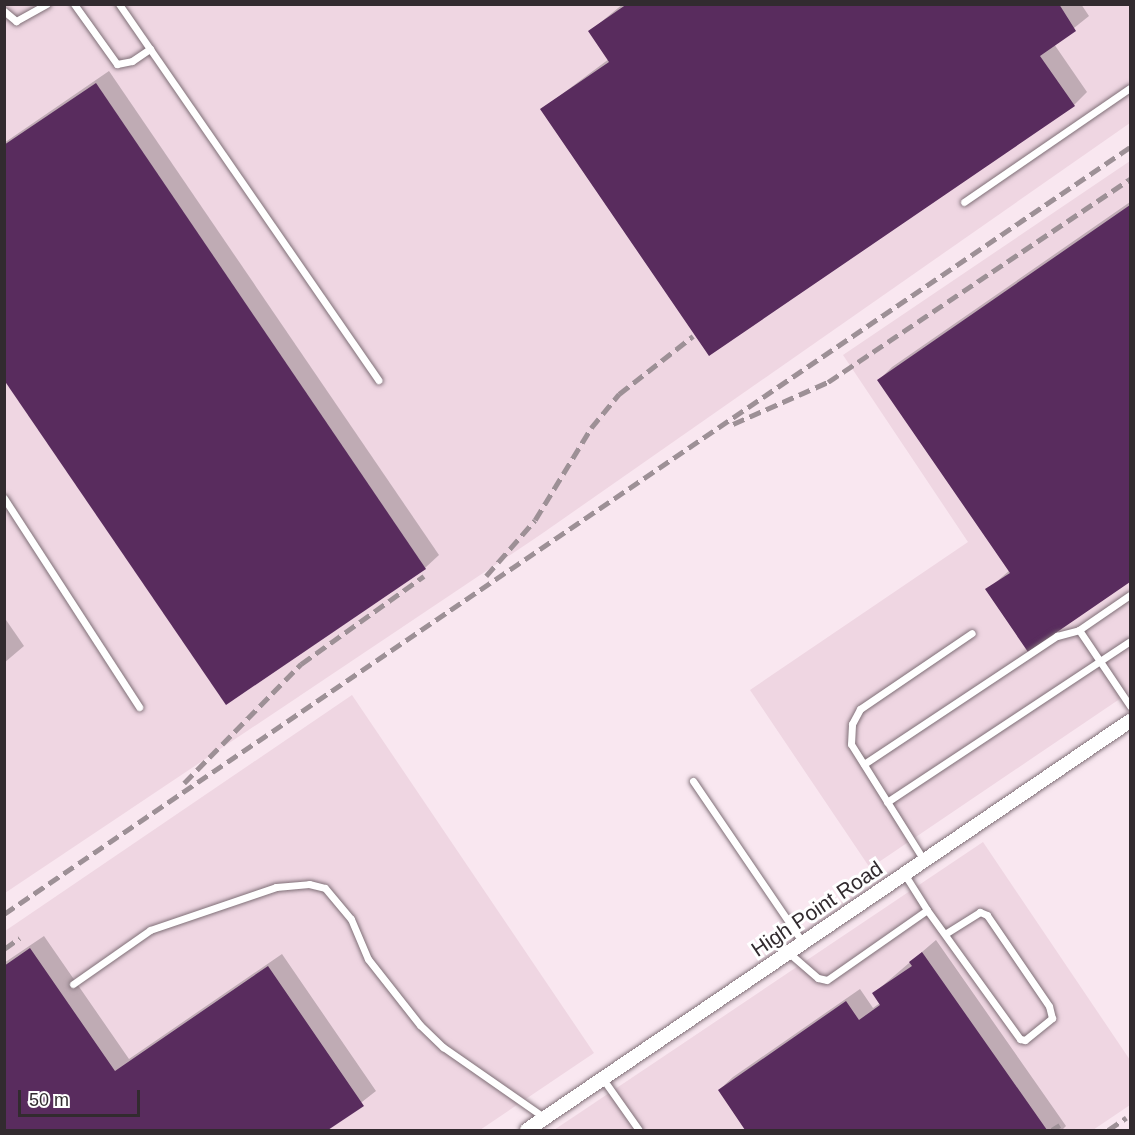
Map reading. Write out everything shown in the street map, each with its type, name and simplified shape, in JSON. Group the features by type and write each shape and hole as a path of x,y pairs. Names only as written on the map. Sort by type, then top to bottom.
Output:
{"street":[{"name":"High Point Road","path":"527,1131 1131,721"}],"lane":[{"path":"4,11 16,21 47,4"},
{"path":"74,4 117,64 132,61 150,50"},
{"path":"119,4 378,380"},
{"path":"964,202 1131,88"},
{"path":"4,498 139,707"},
{"path":"864,764 1057,636 1079,630 1131,595"},
{"path":"1079,630 1131,706"},
{"path":"925,862 851,744 852,724 860,709 972,633"},
{"path":"887,802 1131,641"},
{"path":"693,781 803,943"},
{"path":"905,874 927,910 946,933 1020,1039 1025,1040 1052,1018 1049,1006 987,915 980,912 946,933"},
{"path":"73,984 150,930 276,887 309,884 326,888 351,919 368,959 420,1025 443,1047 545,1118"},
{"path":"789,952 818,978 826,980 927,910"},
{"path":"603,1079 639,1131"}],"shaded area":[{"path":"5,5 1130,5 1130,123 540,535 5,893"},
{"path":"1130,161 1130,692 870,868 750,690 968,542 843,355"},
{"path":"352,695 594,1053 480,1130 5,1130 5,931"},
{"path":"983,842 1130,1060 1130,1105 1093,1130 554,1130"}],"building":[{"path":"627,4 1059,4 1076,31 1040,56 1075,106 709,356 540,109 609,62 588,31"},
{"path":"96,83 426,569 226,705 4,380 4,145"},
{"path":"1130,205 1130,582 1028,652 985,589 1010,573 877,380"},
{"path":"30,948 115,1071 268,966 364,1106 328,1130 4,1130 4,966"},
{"path":"922,952 1047,1130 745,1130 718,1090 846,1001 859,1020 880,1005 872,993 912,966 909,962"}],"railway":[{"path":"4,914 1130,147"},
{"path":"733,424 828,382 1130,179"},
{"path":"486,576 535,520 591,428 619,394 693,336"},
{"path":"184,783 301,664 424,576"},
{"path":"4,949 20,938"},
{"path":"1108,1130 1126,1118"},
{"path":"1052,1130 1060,1125"}]}
